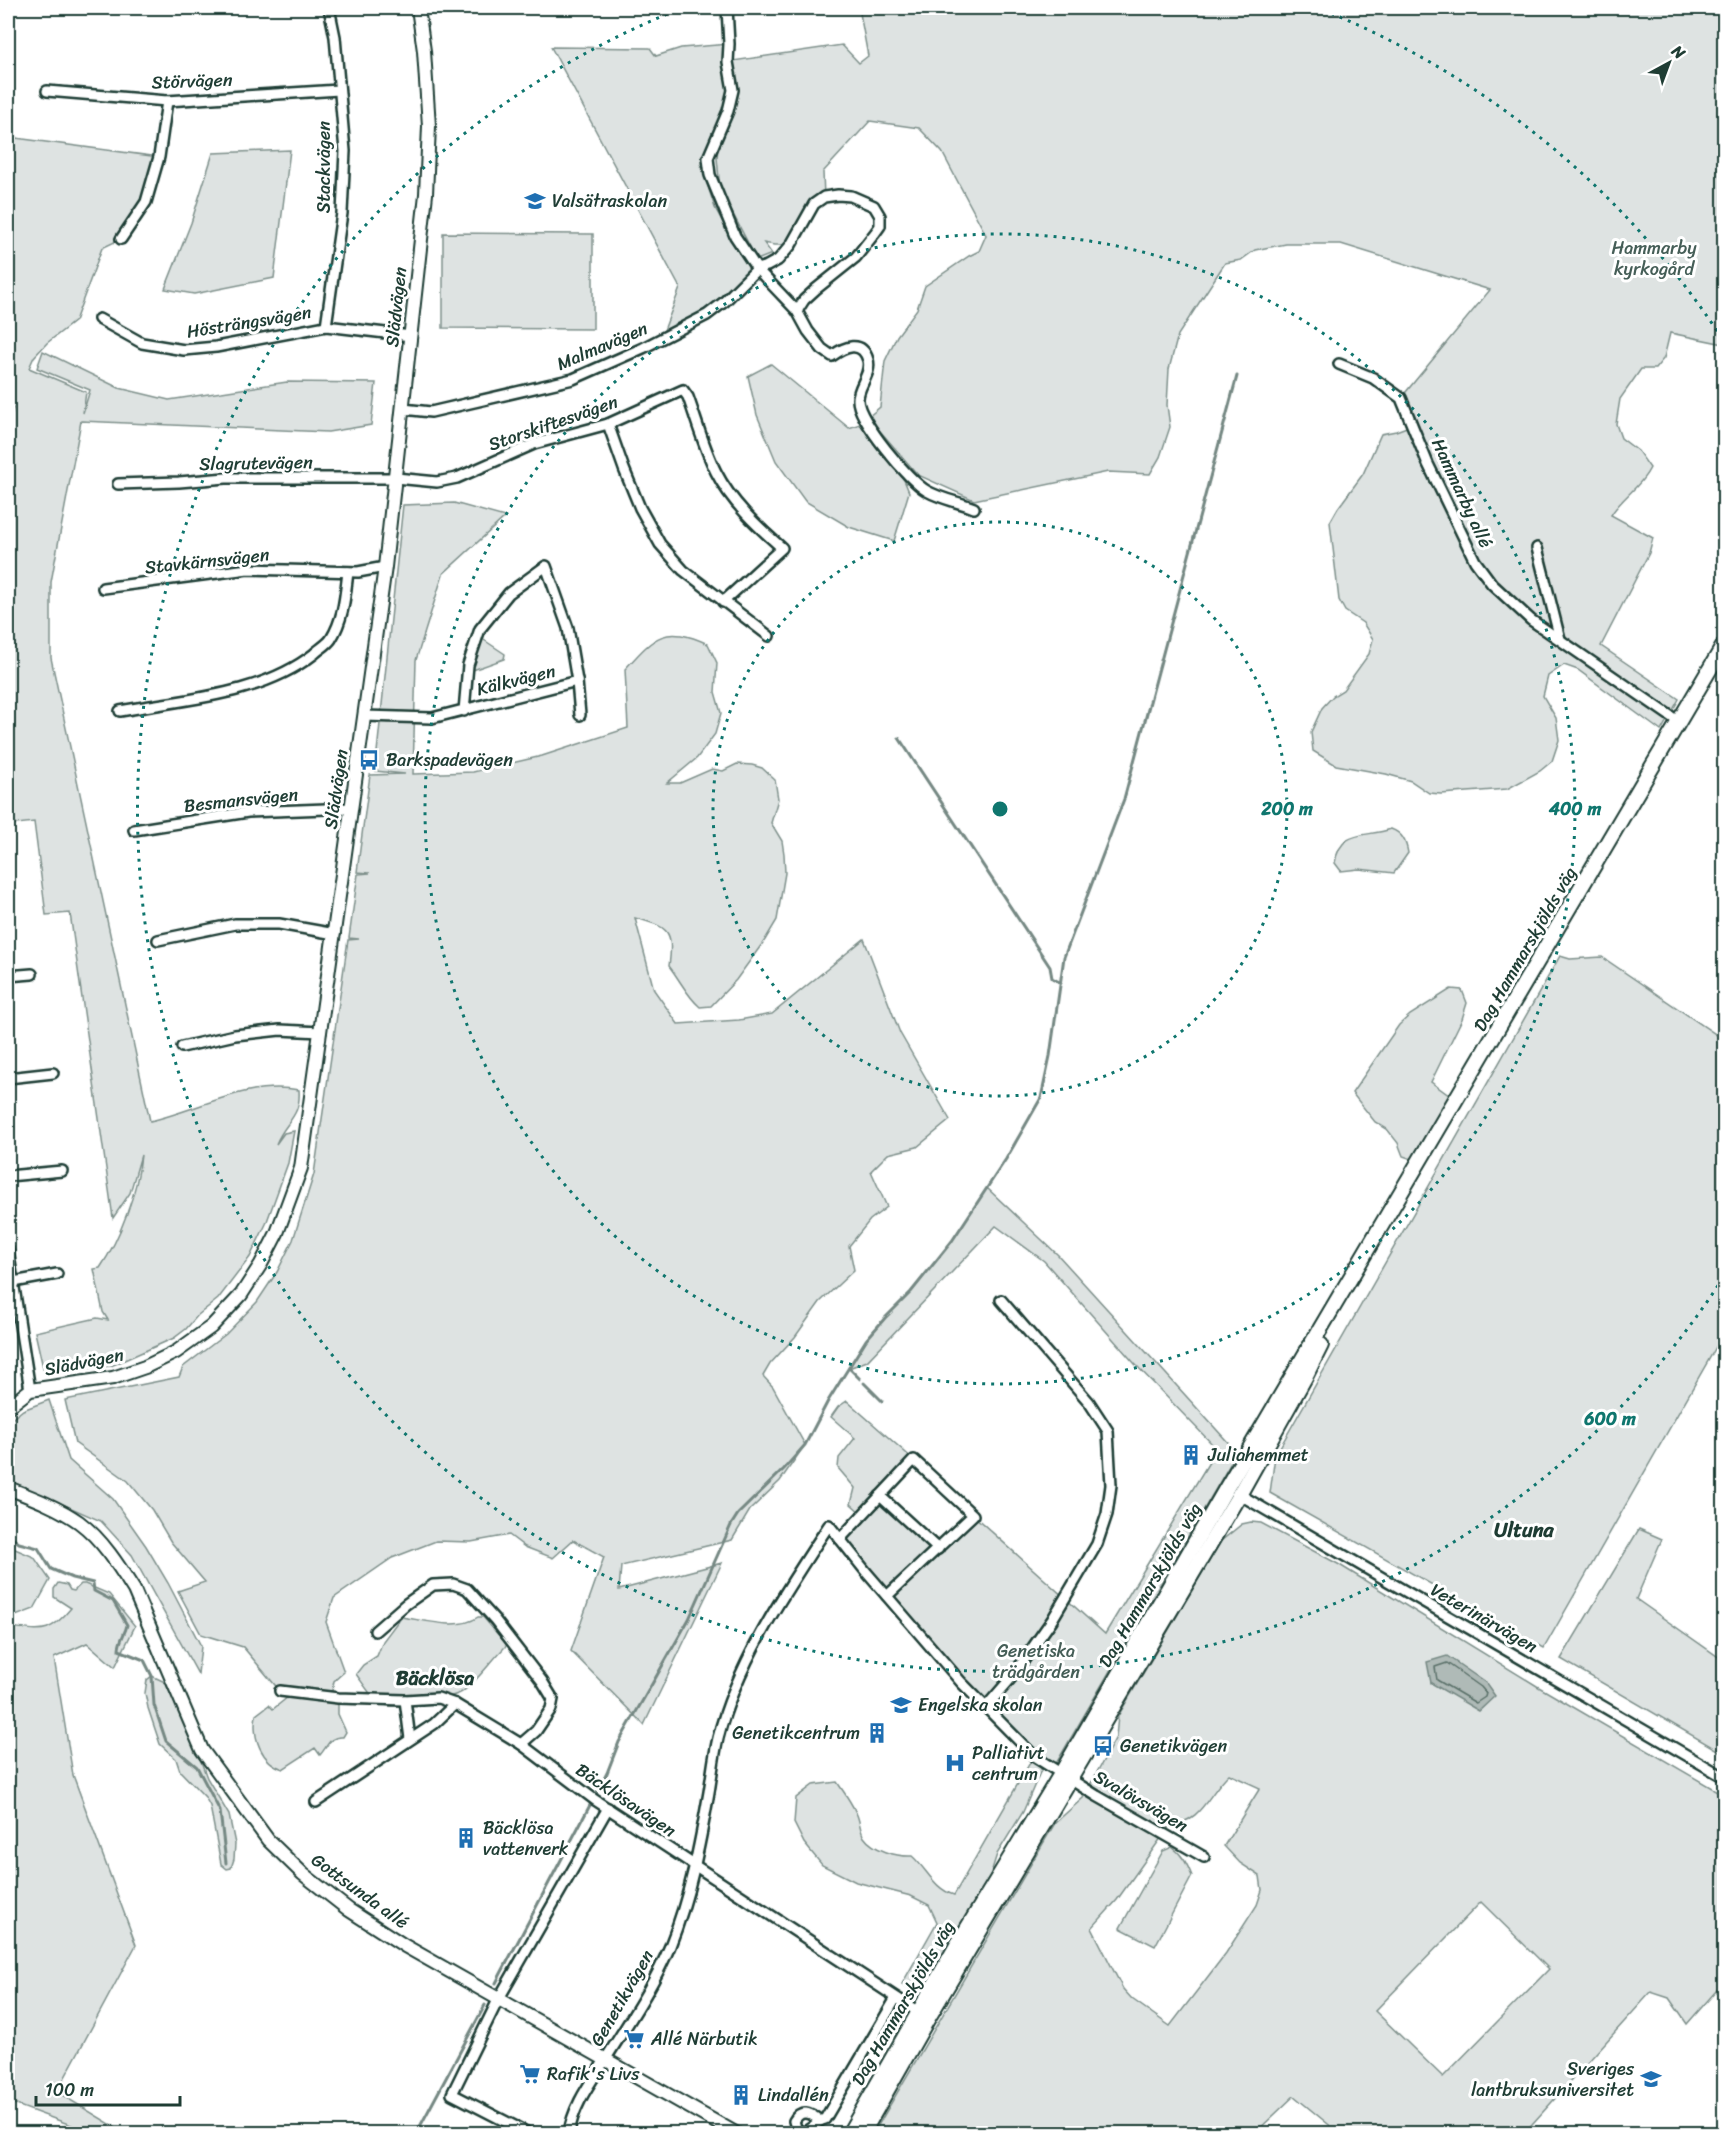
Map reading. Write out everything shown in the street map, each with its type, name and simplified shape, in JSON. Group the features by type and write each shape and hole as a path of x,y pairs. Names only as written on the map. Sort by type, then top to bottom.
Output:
{"main road":[{"name":"Dag Hammarskjölds väg","path":"849,2133 1066,1777 1233,1491 1355,1271 1725,645"},
{"name":"Dag Hammarskjölds väg","path":"862,2133 923,2015"}],"street":[{"name":"Stackvägen","path":"326,326 342,213 345,151 335,37 329,8"},
{"name":"Slädvägen","path":"8,1407 30,1390 113,1378 145,1367 176,1352 211,1327 241,1295 261,1264 277,1233 301,1168 385,567 426,194 429,126 424,51 418,8"},
{"path":"727,8 728,62 733,90 728,111 708,158 710,175 735,236 757,268 796,311 822,349 832,356 845,346 853,346 862,351 868,360 868,371 858,400 864,418 913,481 928,492 974,508"},
{"name":"Störvägen","path":"47,91 167,101 339,90"},
{"path":"121,239 146,202 159,157 167,101"},
{"name":"Malmavägen","path":"403,409 431,412 573,379 707,315 724,302 757,268 778,260 795,238 814,204 824,197 851,196 874,206 880,216 880,226 875,233 856,257 816,289 796,311"},
{"name":"Hösträngsvägen","path":"99,319 142,343 184,350 216,347 326,326 411,336"},
{"name":"Hammarby allé","path":"1339,364 1373,378 1401,398 1428,464 1475,561 1492,584 1531,620 1679,722"},
{"name":"Storskiftesvägen","path":"396,478 437,482 457,478 534,444 608,424 683,390 688,397 716,471 731,497 751,520 783,548 723,602"},
{"path":"608,424 636,498 660,544 683,570 769,636"},
{"name":"Slagrutevägen","path":"118,484 226,478 396,478"},
{"path":"1537,548 1560,639"},
{"name":"Kälkvägen","path":"464,711 468,665 480,629 509,593 546,566 568,628 580,715"},
{"name":"Stavkärnsvägen","path":"103,588 248,569 348,572 385,567"},
{"path":"120,711 220,694 269,681 308,658 330,641 343,616 348,572"},
{"name":"Kälkvägen","path":"364,716 432,718 577,681"},
{"name":"Besmansvägen","path":"134,830 248,812 352,808"},
{"path":"158,940 235,924 279,924 335,934"},
{"path":"8,976 32,974"},
{"path":"183,1047 235,1035 280,1030 321,1032"},
{"path":"8,1078 53,1073"},
{"path":"8,1176 62,1171"},
{"path":"8,1249 10,1283 30,1390"},
{"path":"10,1283 57,1274"},
{"path":"986,1707 1052,1620 1086,1562 1096,1544 1107,1514 1111,1485 1108,1431 1089,1402 1001,1300"},
{"path":"887,1596 973,1515 914,1460 840,1539 887,1596 961,1682 1035,1757 1066,1777"},
{"name":"Gottsunda allé","path":"8,1488 33,1498 78,1522 100,1542 120,1567 134,1590 202,1750 268,1840 303,1874 349,1910 405,1946 737,2133"},
{"name":"Veterinärvägen","path":"1233,1491 1725,1777"},
{"path":"880,1496 939,1549"},
{"name":"Genetikvägen","path":"569,2133 578,2107 598,2070 655,1981 684,1908 695,1866 718,1739 729,1702 751,1655 789,1586 829,1525 840,1539"},
{"path":"375,1631 433,1584 453,1584 467,1589 489,1613 542,1681 553,1699 551,1708 537,1731 521,1744"},
{"name":"Bäcklösavägen","path":"280,1691 338,1698 405,1700 438,1698 455,1704 521,1744 593,1799 923,2015"},
{"path":"405,1700 410,1739"},
{"path":"316,1802 434,1724 455,1704"},
{"name":"Svalövsvägen","path":"1066,1777 1204,1857"},
{"path":"530,2133 452,2094 498,2000 608,1808"},
{"path":"819,2120 825,2119 896,1998"}],"green space":[{"name":"Hammarby kyrkogård","path":"859,8 1724,8 1724,344 1670,333 1664,358 1655,369 1641,369 1620,399 1616,424 1621,438 1638,451 1650,468 1642,481 1611,515 1653,538 1649,553 1601,646 1679,699 1661,731 1578,670 1564,665 1548,676 1543,696 1556,718 1559,740 1552,761 1540,771 1507,789 1429,793 1411,781 1336,765 1313,751 1311,732 1322,708 1333,696 1343,690 1369,654 1373,639 1363,623 1345,611 1339,600 1330,522 1363,474 1381,434 1412,425 1401,398 1490,290 1341,244 1286,244 1255,250 1241,260 1225,263 1178,335 1169,369 1167,405 1170,427 1160,457 1150,474 1108,472 974,500 918,475 868,417 880,407 885,361 897,336 917,309 925,286 979,251 986,235 942,152 919,128 870,121 823,172 824,197 791,245 764,243 772,254 757,260 720,189 717,158 719,135 708,160 701,165 715,208 749,269 709,308 663,333 680,288 551,47 650,48 656,56 681,48 729,44 733,61 842,45 859,63 868,56"},
{"path":"8,137 159,157 146,202 121,239 102,248 75,321 47,343 34,357 29,368 86,392 83,413 90,390 37,368 43,351 119,388 169,400 287,382 376,383 371,425 328,432 81,421 51,582 51,658 150,1121 260,1089 299,1090 299,1099 295,1113 276,1144 284,1133 294,1131 288,1163 266,1224 250,1257 218,1299 174,1338 111,1366 44,1372 35,1332 97,1318 108,1320 103,1312 94,1269 100,1268 121,1229 132,1198 141,1155 130,1193 113,1218 70,913 46,915 34,822 8,825 8,427 13,408 8,405"},
{"path":"290,150 274,278 194,294 165,289 191,223 213,153"},
{"path":"443,233 593,234 593,329 443,328"},
{"path":"771,364 849,428 860,424 904,480 909,492 894,541 849,527 805,501 776,461 757,415 748,376"},
{"path":"454,503 505,517 443,574 416,660 413,774 473,772 542,756 628,728 625,669 635,658 652,642 670,635 681,635 708,644 717,663 715,692 721,713 715,734 697,758 667,783 680,783 712,769 723,771 737,764 762,768 775,780 778,799 771,823 782,841 785,873 777,920 736,980 711,1006 700,1007 695,1003 669,966 669,937 662,927 635,918 654,990 678,1024 739,1020 772,1014 864,939 900,1033 950,1120 917,1147 888,1154 871,1171 887,1207 870,1220 849,1246 854,1270 820,1302 763,1376 773,1387 805,1445 780,1481 750,1510 732,1540 621,1566 619,1590 722,1563 644,1725 571,1651 604,1557 573,1540 553,1558 525,1547 509,1535 471,1542 436,1541 392,1558 334,1598 326,1622 344,1672 334,1681 331,1695 338,1698 338,1714 346,1732 343,1737 329,1742 320,1755 315,1748 283,1769 269,1761 260,1748 255,1732 256,1715 269,1705 273,1709 293,1693 280,1691 243,1647 201,1634 178,1591 205,1582 171,1542 152,1510 128,1481 75,1443 65,1400 179,1377 183,1367 226,1334 257,1302 277,1272 293,1240 314,1174 348,940 359,939 349,938 358,874 370,873 357,872 370,775 405,774 375,771 403,505"},
{"path":"481,638 505,654 504,659 470,671"},
{"path":"1391,829 1403,838 1408,853 1394,873 1359,869 1341,871 1335,863 1338,852 1348,840"},
{"path":"1560,956 1570,959 1602,957 1724,1040 1724,1333 1544,1648 1270,1493 1275,1456"},
{"path":"1451,989 1462,990 1467,1003 1462,1019 1431,1082 1450,1096 1430,1134 1412,1159 1403,1156 1398,1143 1387,1129 1375,1122 1352,1093 1399,1025 1410,1015"},
{"name":"Genetiska trädgården","path":"987,1188 1058,1255 1235,1450 1232,1461 1057,1762 1044,1763 1023,1812 997,1854 990,1876 919,1995 902,1984 937,1922 929,1905 911,1896 856,1882 822,1865 804,1843 794,1823 796,1798 813,1785 837,1782 853,1806 863,1835 868,1842 886,1852 912,1856 941,1888 954,1895 1035,1757 961,1682 840,1539 862,1514 851,1504 855,1488 838,1468 839,1458 855,1438 831,1417 838,1407 847,1401 914,1460 880,1496 938,1549 973,1515 1105,1634 1217,1449 1135,1364 1044,1261 996,1226 867,1361 849,1368 866,1340 911,1292 952,1241"},
{"path":"49,1400 69,1460 113,1499 146,1546 168,1583 201,1646 198,1674 132,1555 101,1521 8,1480 8,1422 23,1410"},
{"path":"1261,1523 1338,1564 1537,1686 1724,1795 1724,1982 1687,2024 1669,1998 1651,1992 1524,2133 1339,2133 1294,2096 1255,2133 873,2134 1055,1823 1083,1798 1116,1737 1118,1716 1221,1541 1242,1524","holes":["1229,1774 1260,1788 1224,1846 1240,1863 1260,1876 1262,1890 1257,1905 1226,1953 1170,2026 1132,1999 1123,1989 1092,1928 1117,1900 1171,1824 1181,1823 1197,1813","1481,1902 1549,1969 1443,2077 1375,2011"]},
{"path":"1639,1529 1662,1539 1636,1599 1724,1661 1724,1754 1561,1659"},
{"path":"8,1546 34,1557 50,1580 34,1609 8,1619"},
{"path":"58,1583 67,1585 70,1590 74,1591 81,1584 85,1584 109,1594 135,1626 115,1667 87,1643 54,1658 73,1775 136,1945 57,2092 115,2127 117,2133 93,2133 8,2102 8,1627 43,1629 50,1627 63,1617 71,1608 54,1597 54,1589"},
{"path":"401,1617 451,1624 483,1617 507,1645 462,1692 423,1703 400,1706 384,1705 372,1696 356,1674 363,1665 377,1656 383,1641"},
{"path":"152,1676 165,1682 207,1778 229,1815 235,1844 231,1868 227,1869 221,1864 210,1806 205,1797 180,1771 176,1759 160,1744 145,1693 147,1680"},
{"path":"1172,1847 1184,1860 1192,1876 1155,1946 1120,1928 1163,1851"}],"water":[{"path":"1447,1656 1486,1683 1495,1696 1479,1711 1431,1683 1427,1662"}],"waterway":[{"path":"496,1983 607,1773 619,1742 689,1619 731,1525 738,1514 805,1445 828,1401 866,1340 911,1292 952,1241 1006,1159 1041,1098 1050,1056 1064,957 1124,799 1237,376"},
{"path":"899,738 1050,967 1052,978 1061,983"},
{"path":"849,1368 860,1379"},
{"path":"864,1383 882,1401"},
{"path":"10,1528 12,1538 19,1543 38,1548 51,1569 72,1578 93,1583 94,1591 113,1601 127,1625 119,1650 144,1660 152,1676 154,1705 166,1741 197,1767 220,1811 226,1863"},
{"path":"416,2134 485,2005"}],"place":[{"name":"Valsätraskolan","path":"535,201"},
{"name":"Barkspadevägen","path":"369,760"},
{"name":"Juliahemmet","path":"1191,1455"},
{"name":"Engelska skolan","path":"901,1705"},
{"name":"Genetikcentrum","path":"877,1733"},
{"name":"Genetikvägen","path":"1103,1746"},
{"name":"Palliativt centrum","path":"955,1763"},
{"name":"Bäcklösa vattenverk","path":"466,1838"},
{"name":"Allé Närbutik","path":"634,2039"},
{"name":"Rafik's Livs","path":"530,2074"},
{"name":"Sveriges lantbruksuniversitet","path":"1651,2079"},
{"name":"Lindallén","path":"741,2095"}],"district":[{"name":"Ultuna","path":"1524,1530"},
{"name":"Bäcklösa","path":"435,1678"}]}
